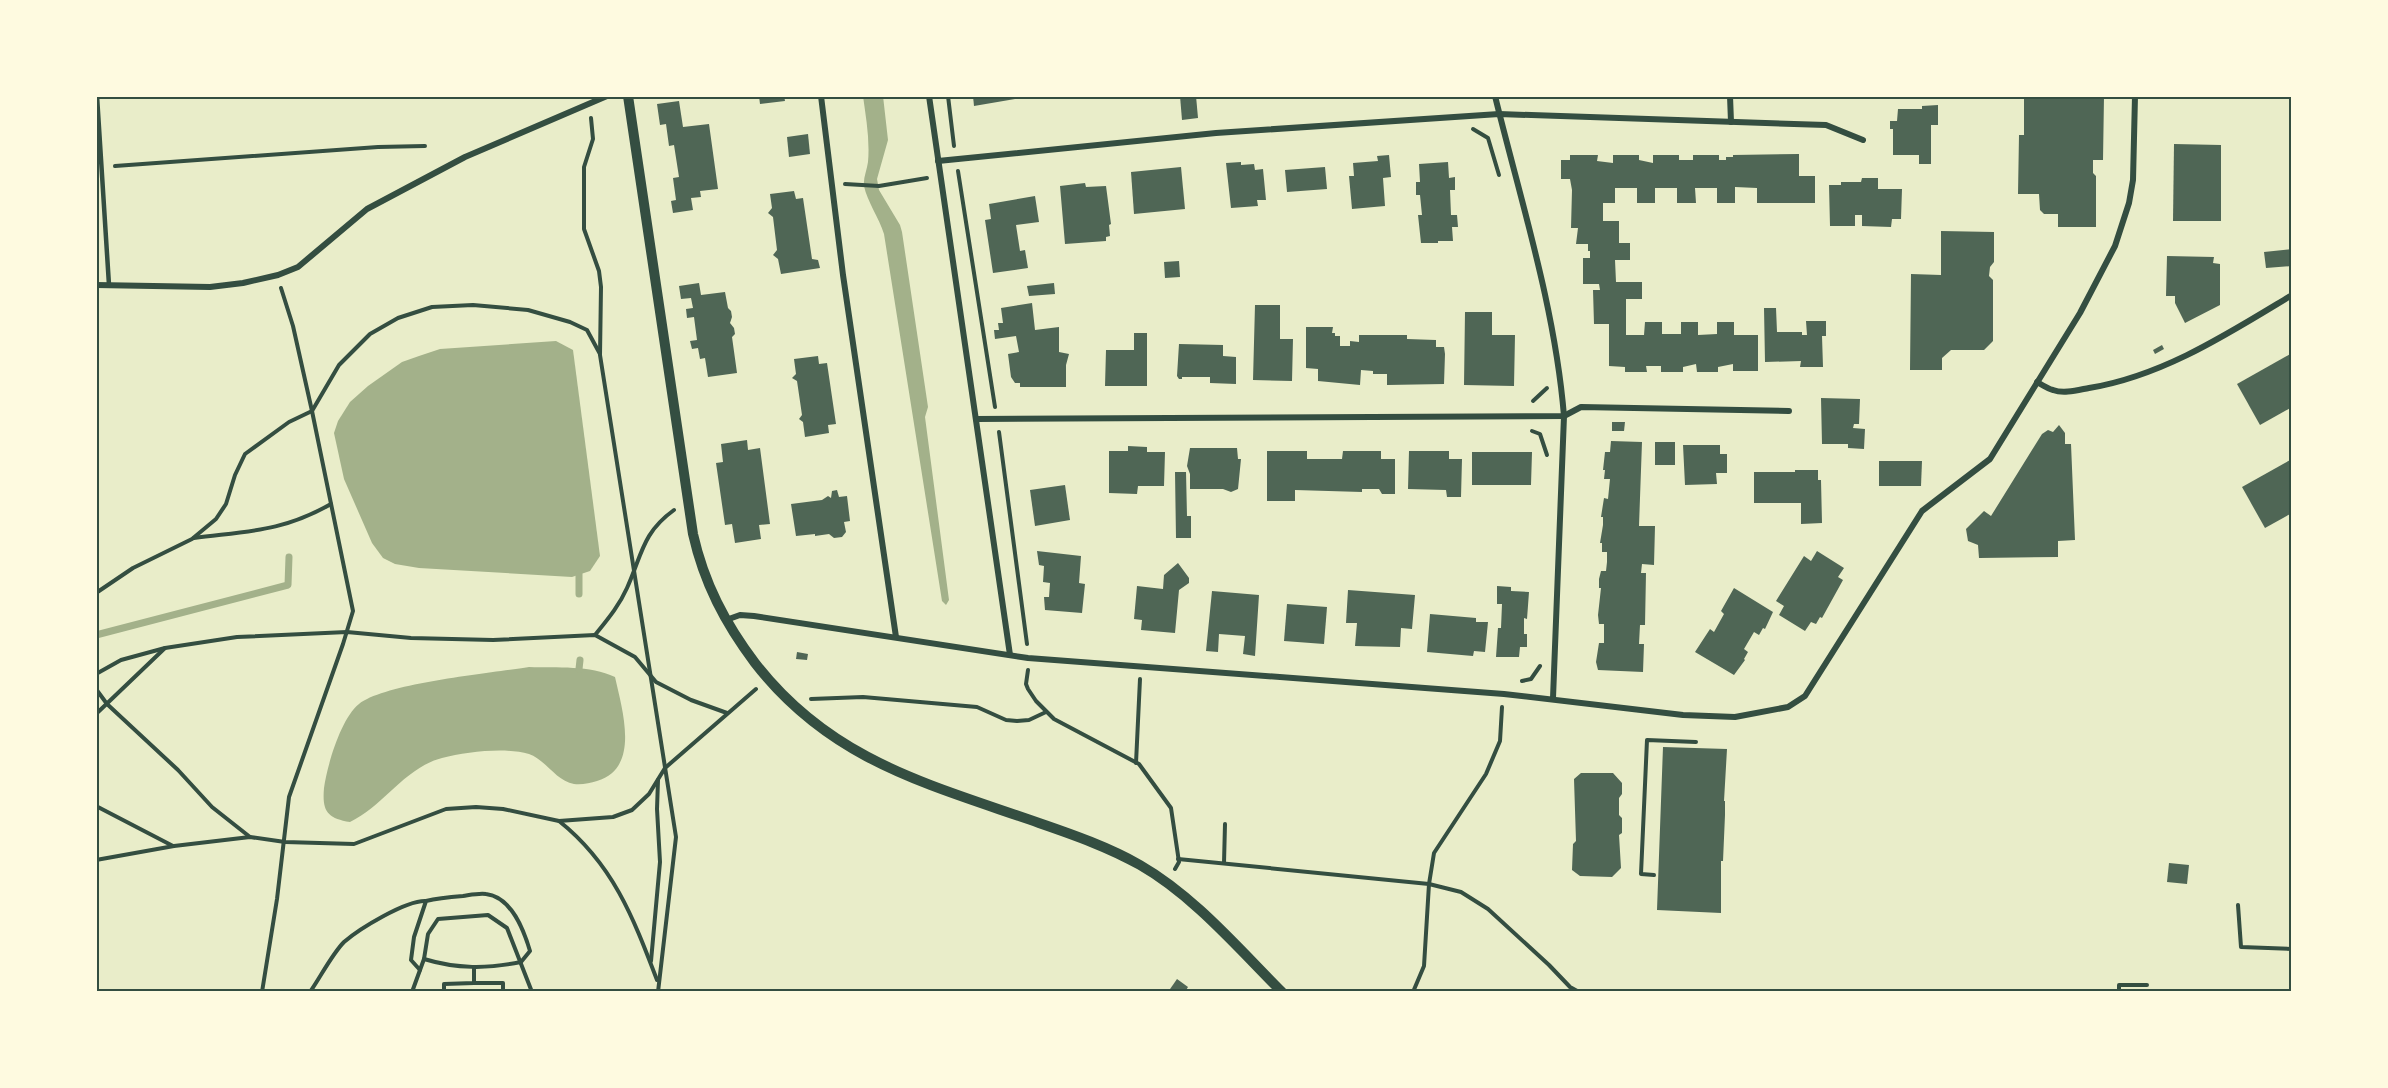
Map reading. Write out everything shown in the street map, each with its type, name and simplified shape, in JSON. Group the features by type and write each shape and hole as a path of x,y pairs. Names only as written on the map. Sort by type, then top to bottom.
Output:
{"street":[{"path":"96,285 210,287 278,275 298,267 367,209 465,157 607,96"},
{"path":"628,96 699,564 709,589 726,620 767,679 828,735 888,768 1096,843 1140,865 1194,906 1282,992"},
{"path":"820,96 844,285 896,637"},
{"path":"928,96 1010,655"},
{"path":"1495,96 1532,239 1552,331 1564,416 1553,698"},
{"path":"1730,96 1731,122"},
{"path":"726,620 740,615 754,616 1028,658 1553,698 1683,715 1735,717 1788,708 1805,696 1922,511 1990,459 2080,313 2115,246 2123,224 2133,180 2135,96"},
{"path":"938,161 1216,133 1499,114 1826,125 1863,140"},
{"path":"2037,382 2054,391 2073,391 2105,386 2155,370 2234,330 2292,295"},
{"path":"976,419 1564,416 1581,406 1789,411"}],"lane":[{"path":"97,96 107,224 109,285"}],"path":[{"path":"948,96 956,158"},
{"path":"592,101 590,114 594,139 584,167 584,229 599,270 600,355 676,837 658,983"},
{"path":"1465,124 1488,138 1501,183"},
{"path":"101,167 378,147 425,146"},
{"path":"864,184 879,186 940,176 969,168"},
{"path":"957,170 997,419 1028,658"},
{"path":"262,992 285,842 289,797 353,611 312,411 293,326 278,275"},
{"path":"96,593 133,568 192,539 216,519 226,504 235,475 245,454 289,422 312,411 339,365 370,334 398,318 432,307 473,305 528,310 570,322 587,330 600,355"},
{"path":"1527,407 1549,385"},
{"path":"994,405 1006,405"},
{"path":"1527,429 1540,434 1549,460"},
{"path":"192,539 271,529 294,522 331,504"},
{"path":"595,635 613,614 627,588 637,558 658,522 674,510"},
{"path":"96,674 121,660 165,648 237,637 347,632 411,638 493,640 595,635 635,657 656,682 692,700 727,713"},
{"path":"96,714 165,648"},
{"path":"1515,681 1531,679 1542,662"},
{"path":"1027,674 1028,689 1054,719 1136,763 1171,808 1177,866"},
{"path":"1136,763 1140,677"},
{"path":"96,860 174,846 250,837 285,842 354,844 446,809 476,807 502,809 559,822 613,817 632,810 649,794 665,768 758,687"},
{"path":"96,689 107,704 178,770 212,807 250,837"},
{"path":"1413,992 1424,966 1434,853 1485,774 1500,741 1504,694"},
{"path":"811,699 863,697 977,707 1006,720 1017,721 1029,720 1046,712"},
{"path":"1654,875 1641,874 1647,740 1696,742"},
{"path":"651,963 660,862 658,779"},
{"path":"96,806 174,846"},
{"path":"559,822 579,837 615,883 632,915 660,992"},
{"path":"1224,863 1225,824"},
{"path":"1178,859 1430,884 1461,892 1488,909 1570,987 1579,992"},
{"path":"310,992 344,943 393,911 419,901 485,894 502,901 524,931 530,951 521,962 474,968 444,965 424,959"},
{"path":"277,899 286,900"},
{"path":"420,970 411,960 414,937 426,901"},
{"path":"2238,905 2241,947 2292,949"},
{"path":"412,992 424,959 428,934 438,919 488,915 507,928 532,992"},
{"path":"474,968 474,984"},
{"path":"444,992 444,984 503,983 503,991 456,992"},
{"path":"2119,992 2119,985 2148,985"}],"shaded area":[{"path":"863,96 883,96 888,140 877,179 879,190 902,232 928,407 925,417 949,600 946,605 942,601 884,234 864,186 868,146"},
{"path":"556,341 573,350 600,556 590,571 572,577 419,568 395,564 383,558 372,543 344,479 334,433 338,421 350,402 402,362 440,349"},
{"path":"529,667 584,669 615,677 625,736 624,751 619,764 611,774 594,782 574,784 562,779 529,754 508,751 474,752 442,758 416,770 373,807 350,822 331,816 325,808 324,788 332,755 346,720 359,704 391,690"}],"building":[{"path":"759,96 784,96 785,101 760,104"},
{"path":"973,96 1014,96 1015,99 974,106"},
{"path":"1180,96 1196,96 1198,118 1182,120"},
{"path":"1271,96 1291,96 1291,98 1271,99"},
{"path":"2024,96 2104,96 2103,160 2093,160 2093,173 2096,176 2096,227 2058,227 2058,214 2044,214 2040,210 2039,194 2018,194 2019,135 2024,135"},
{"path":"679,101 683,127 709,124 718,189 700,191 701,197 691,198 693,210 673,213 671,201 676,200 673,178 679,177 674,145 669,146 666,124 660,125 657,104"},
{"path":"1938,105 1938,125 1931,125 1931,164 1919,164 1919,155 1893,155 1893,129 1890,129 1890,121 1897,121 1898,109 1922,109 1922,106"},
{"path":"808,134 810,154 789,157 787,137"},
{"path":"2174,144 2221,145 2221,221 2173,221"},
{"path":"1799,154 1799,176 1815,176 1815,203 1757,203 1757,188 1735,187 1735,203 1717,203 1717,188 1695,188 1696,203 1677,203 1677,188 1655,188 1655,203 1637,203 1637,188 1615,188 1615,203 1603,203 1603,221 1619,221 1619,243 1630,243 1630,260 1615,260 1616,282 1642,282 1642,299 1626,299 1626,335 1644,335 1645,322 1662,322 1662,334 1681,334 1681,322 1698,322 1698,335 1717,334 1717,322 1734,322 1734,335 1758,335 1758,371 1733,371 1733,364 1718,367 1718,372 1697,372 1696,364 1683,367 1683,372 1661,372 1661,366 1646,366 1647,372 1625,372 1625,367 1609,366 1609,324 1594,324 1593,290 1600,290 1599,284 1583,284 1583,258 1590,258 1590,251 1588,251 1588,244 1576,244 1578,228 1571,228 1572,190 1570,179 1561,179 1561,160 1570,160 1570,155 1598,155 1597,161 1613,163 1613,155 1639,155 1639,160 1653,163 1653,155 1679,155 1679,160 1693,160 1693,155 1719,155 1719,160 1726,160 1726,157 1733,157 1733,155"},
{"path":"1389,155 1391,177 1383,178 1385,206 1352,209 1349,176 1354,176 1353,163 1378,161 1377,156"},
{"path":"1241,162 1241,165 1254,164 1255,170 1263,169 1266,200 1257,200 1258,206 1231,208 1226,163"},
{"path":"1448,162 1449,178 1455,177 1455,190 1450,190 1451,215 1457,215 1458,227 1452,227 1453,241 1421,243 1418,215 1422,215 1420,195 1416,195 1416,182 1420,182 1419,164"},
{"path":"1181,167 1185,209 1134,214 1131,172"},
{"path":"1325,167 1327,189 1287,192 1285,170"},
{"path":"1862,178 1878,178 1878,189 1902,189 1901,219 1892,219 1891,227 1862,226 1862,215 1855,215 1855,226 1830,226 1829,185 1841,185 1841,182 1861,182"},
{"path":"1085,183 1086,187 1106,186 1111,224 1109,225 1110,236 1106,237 1106,241 1065,244 1060,186"},
{"path":"794,191 796,199 803,198 812,259 818,260 820,268 781,274 778,259 773,255 777,250 773,217 768,213 772,208 770,194"},
{"path":"1035,196 1039,222 1016,225 1020,251 1025,250 1028,268 993,273 985,220 991,219 989,204"},
{"path":"1941,231 1994,232 1994,262 1990,267 1989,276 1993,280 1993,341 1984,350 1951,350 1942,358 1942,370 1910,370 1911,274 1941,275"},
{"path":"2292,249 2292,266 2266,268 2264,252"},
{"path":"2167,256 2214,257 2213,263 2220,264 2220,305 2185,323 2175,303 2175,296 2166,296"},
{"path":"1179,261 1180,277 1165,278 1164,262"},
{"path":"699,283 701,295 725,292 732,317 730,323 735,334 732,337 737,373 708,377 705,358 700,359 698,348 692,349 690,341 697,340 694,317 687,318 686,309 693,308 691,298 681,299 679,286"},
{"path":"1054,283 1055,294 1029,296 1027,286"},
{"path":"1032,303 1035,330 1059,327 1059,352 1069,354 1066,365 1066,387 1020,387 1020,383 1015,383 1011,377 1008,354 1019,352 1016,336 995,339 994,330 999,330 998,323 1003,323 1001,308"},
{"path":"1255,305 1280,305 1280,339 1293,339 1292,381 1253,380"},
{"path":"1764,308 1776,308 1777,332 1802,332 1802,335 1807,335 1806,321 1826,321 1826,336 1822,336 1823,367 1800,367 1801,361 1765,362"},
{"path":"1465,312 1492,312 1492,335 1515,335 1514,386 1464,385"},
{"path":"1306,327 1333,327 1332,333 1340,336 1340,346 1350,346 1350,341 1359,342 1359,335 1407,335 1407,339 1436,340 1436,347 1444,347 1444,384 1387,385 1387,374 1373,374 1373,371 1361,370 1360,385 1318,381 1318,369 1306,368"},
{"path":"1134,333 1147,333 1147,386 1105,386 1106,350 1134,350"},
{"path":"1179,344 1223,345 1223,356 1236,357 1236,384 1210,383 1210,377 1182,377 1179,379 1177,376"},
{"path":"2162,345 2164,349 2155,354 2153,350"},
{"path":"2292,353 2292,407 2260,425 2237,384"},
{"path":"818,356 819,364 827,363 836,424 828,425 829,433 805,437 803,422 799,419 802,415 797,381 792,378 796,374 794,359"},
{"path":"1821,398 1860,399 1859,424 1854,424 1853,428 1865,429 1864,449 1848,448 1848,444 1822,444"},
{"path":"1612,422 1625,422 1624,431 1612,431"},
{"path":"2059,425 2065,433 2065,444 2071,444 2075,540 2058,541 2058,557 1979,558 1978,545 1968,541 1966,529 1984,511 1991,516 2042,434 2048,430 2053,432"},
{"path":"747,440 748,450 760,448 770,524 759,525 761,539 735,543 732,524 725,525 716,463 723,462 721,444"},
{"path":"1611,441 1642,442 1639,526 1655,526 1654,565 1642,564 1641,573 1646,573 1645,625 1640,625 1639,644 1644,644 1643,672 1598,670 1596,662 1599,643 1604,643 1604,624 1599,624 1598,615 1601,588 1599,588 1599,579 1601,571 1606,571 1607,552 1602,552 1602,543 1600,543 1603,525 1603,517 1601,517 1604,498 1608,499 1610,479 1604,479 1605,470 1603,470 1605,452 1610,452"},
{"path":"1655,442 1675,442 1675,465 1655,465"},
{"path":"1683,445 1720,445 1720,454 1727,454 1727,473 1716,473 1717,484 1685,485"},
{"path":"1128,446 1147,447 1147,452 1165,452 1164,486 1138,486 1137,494 1109,493 1109,451 1128,451"},
{"path":"1190,448 1237,448 1238,459 1241,459 1238,489 1231,492 1223,489 1190,489 1190,474 1187,466"},
{"path":"1267,451 1307,451 1307,459 1342,459 1343,451 1381,451 1381,459 1395,459 1395,494 1382,494 1379,489 1362,489 1362,492 1295,490 1295,501 1267,501"},
{"path":"1409,451 1449,451 1449,459 1462,459 1461,497 1447,497 1446,490 1408,489"},
{"path":"1472,452 1532,452 1531,485 1472,485"},
{"path":"2292,459 2292,513 2265,528 2242,487"},
{"path":"1879,461 1922,461 1921,486 1879,486"},
{"path":"1795,470 1818,470 1818,480 1821,480 1822,523 1801,524 1801,503 1754,503 1754,472 1795,472"},
{"path":"1175,472 1186,472 1187,516 1191,516 1191,538 1176,538"},
{"path":"1065,485 1070,520 1035,526 1030,490"},
{"path":"837,490 839,497 847,496 850,521 844,522 846,532 842,537 834,538 829,534 796,536 791,504 822,500 828,496 831,498 832,491"},
{"path":"1037,551 1081,556 1079,583 1085,584 1082,613 1045,610 1044,597 1049,597 1050,583 1043,582 1044,566 1039,565"},
{"path":"1817,551 1844,568 1838,577 1843,580 1822,618 1820,617 1816,624 1811,622 1805,631 1779,615 1784,606 1776,601 1804,556 1811,561"},
{"path":"1178,563 1189,578 1189,583 1179,590 1175,633 1141,630 1142,620 1134,619 1137,586 1163,589 1164,575"},
{"path":"1497,586 1511,587 1511,591 1529,592 1527,619 1524,618 1527,647 1520,647 1519,657 1496,657 1502,604 1497,604"},
{"path":"1734,588 1773,612 1765,629 1763,628 1759,635 1754,632 1744,649 1748,652 1745,660 1734,675 1695,652 1710,629 1714,632 1724,614 1721,611"},
{"path":"1348,590 1415,595 1412,629 1401,628 1400,647 1355,646 1357,623 1346,623"},
{"path":"1212,591 1259,595 1255,656 1243,654 1245,636 1219,634 1218,652 1206,651"},
{"path":"1287,604 1327,607 1324,644 1284,641"},
{"path":"1430,614 1476,618 1476,622 1488,622 1485,652 1474,651 1473,656 1427,652"},
{"path":"797,652 808,654 807,660 796,659"},
{"path":"1663,747 1727,749 1723,861 1721,861 1721,913 1657,910"},
{"path":"1581,773 1613,773 1622,783 1622,794 1619,798 1619,815 1622,818 1622,833 1619,835 1621,868 1612,877 1580,876 1572,870 1573,844 1576,841 1574,779"},
{"path":"2169,863 2189,865 2187,884 2167,882"},
{"path":"1177,979 1188,987 1185,992 1168,992"}],"waterway":[{"path":"96,635 288,585 289,557"},
{"path":"579,574 579,594"},
{"path":"579,669 580,660"}]}
